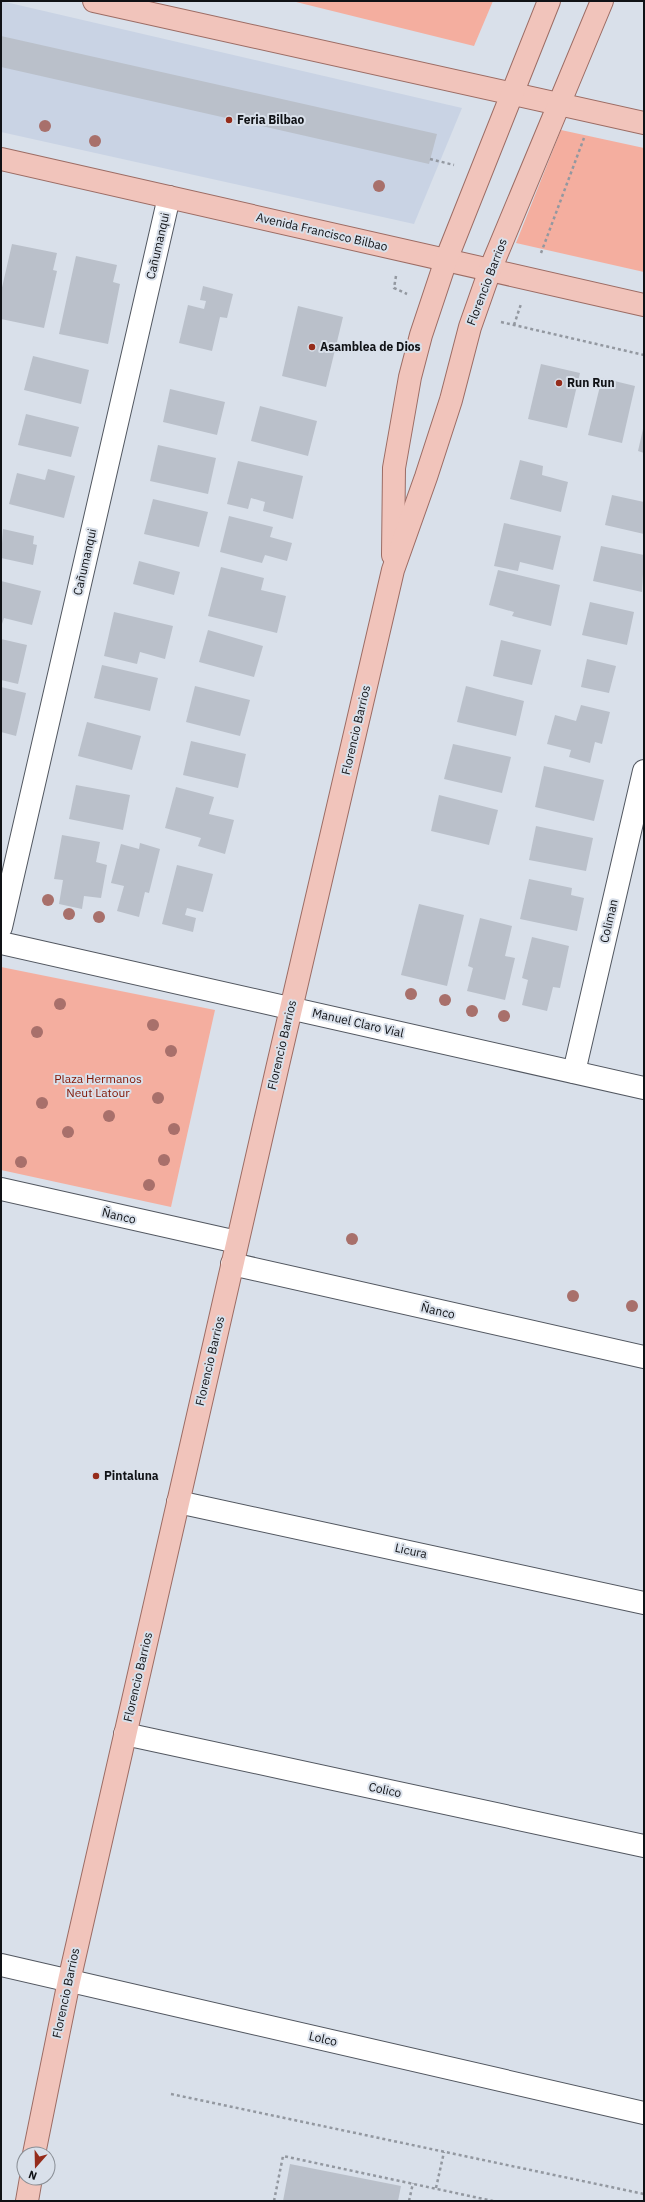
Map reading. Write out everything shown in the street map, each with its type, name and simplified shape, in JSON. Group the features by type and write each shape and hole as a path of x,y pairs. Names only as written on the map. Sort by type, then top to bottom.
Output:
{"main road":[{"name":"Florencio Barrios","path":"393,570 394,474 410,377 421,335 446,260 549,1"},
{"name":"Florencio Barrios","path":"36,2146 69,1981 125,1734 237,1242 393,570 426,478 451,400 470,328 490,270 602,1"},
{"path":"102,2 644,123"},
{"name":"Avenida Francisco Bilbao","path":"1,159 644,305"},
{"path":"27,2201 29,2186"}],"street":[{"name":"Cañumanqui","path":"1,927 169,197"},
{"name":"Coliman","path":"574,1072 644,771"},
{"name":"Manuel Claro Vial","path":"1,943 644,1088"},
{"name":"Ñanco","path":"1,1189 237,1242"},
{"name":"Ñanco","path":"232,1264 644,1357"},
{"name":"Licura","path":"178,1502 504,1571 644,1603"},
{"name":"Colico","path":"125,1734 644,1846"},
{"name":"Lolco","path":"1,1965 644,2113"}],"path":[{"path":"592,111 580,150 514,325 644,354"},
{"path":"171,2094 644,2194"},
{"path":"436,2188 444,2152"},
{"path":"274,2201 283,2156 493,2201"},
{"path":"409,2201 413,2183"}],"shaded area":[{"name":"Feria Bilbao","path":"1,1 462,108 414,224 1,132"}],"green space":[{"path":"292,1 493,1 474,46"},
{"path":"561,130 644,148 644,272 516,243"},
{"name":"Plaza Hermanos Neut Latour","path":"1,967 215,1010 171,1207 1,1170"}],"building":[{"path":"1,36 437,134 429,164 1,67"},
{"path":"12,244 57,253 53,270 57,271 44,328 1,319 1,292"},
{"path":"76,256 117,265 113,282 120,284 108,344 59,334"},
{"path":"203,286 233,294 227,318 220,317 212,351 179,343 188,305 204,309 206,301 200,300"},
{"name":"Asamblea de Dios","path":"298,306 343,317 326,387 282,376"},
{"path":"33,356 89,370 81,404 24,390"},
{"path":"541,364 580,373 567,428 528,419"},
{"path":"602,378 635,386 622,443 588,435"},
{"path":"170,389 225,402 217,435 163,422"},
{"path":"260,406 317,421 308,456 251,441"},
{"path":"26,414 79,427 71,457 18,445"},
{"path":"644,429 644,453 638,451"},
{"path":"158,445 216,458 208,494 150,481"},
{"path":"520,460 543,466 542,475 568,482 561,512 510,499"},
{"path":"238,461 303,476 293,519 263,511 265,502 251,498 248,509 227,504"},
{"path":"48,469 75,476 64,518 9,504 17,473 45,480"},
{"path":"612,495 644,502 644,534 605,525"},
{"path":"153,499 208,512 199,547 144,534"},
{"path":"229,516 273,527 270,537 292,543 287,561 265,555 262,563 220,552"},
{"path":"504,523 561,536 553,570 520,562 518,571 494,566"},
{"path":"3,529 34,536 33,544 37,545 33,565 1,558"},
{"path":"601,546 644,555 642,592 593,581"},
{"path":"139,561 180,572 174,595 133,584"},
{"path":"221,567 264,578 261,590 286,596 277,633 208,616"},
{"path":"498,570 560,585 551,626 512,616 514,612 489,605"},
{"path":"1,581 41,591 32,625 4,618 1,627"},
{"path":"590,602 634,612 627,645 582,635"},
{"path":"114,612 173,626 165,659 140,652 137,664 104,656"},
{"path":"208,630 263,646 254,677 199,662"},
{"path":"1,639 27,645 18,684 1,680"},
{"path":"501,640 541,650 532,685 493,676"},
{"path":"587,659 616,666 609,693 581,687"},
{"path":"102,665 158,678 150,711 94,698"},
{"path":"195,686 250,700 240,736 186,722"},
{"path":"466,686 524,701 516,736 457,722"},
{"path":"1,687 26,693 16,736 1,732"},
{"path":"581,705 610,712 602,744 595,742 590,763 569,757 571,750 547,744 555,715 576,721"},
{"path":"87,722 141,736 132,770 78,756"},
{"path":"191,741 246,754 238,788 183,775"},
{"path":"453,744 511,757 502,793 444,779"},
{"path":"544,766 604,780 594,821 535,807"},
{"path":"76,785 130,795 123,830 69,819"},
{"path":"176,787 214,797 209,814 234,820 225,854 198,846 201,838 165,828"},
{"path":"439,795 498,810 489,845 431,831"},
{"path":"536,826 593,838 586,871 529,860"},
{"path":"62,835 100,842 96,862 107,865 101,898 84,896 82,909 59,904 63,880 54,879"},
{"path":"140,843 160,849 149,893 145,892 139,917 117,911 124,886 111,883 121,844 139,849"},
{"path":"177,865 213,874 203,912 187,908 185,915 196,918 193,932 162,924"},
{"path":"529,879 572,888 571,895 584,898 577,931 520,919"},
{"path":"419,904 464,915 447,986 401,975"},
{"path":"480,918 512,926 505,956 515,958 505,1000 467,991 473,968 468,966"},
{"path":"532,937 569,946 560,988 553,987 547,1011 522,1005 528,980 522,978"},
{"path":"290,2164 401,2186 398,2201 283,2201"}],"place":[{"name":"Feria Bilbao","path":"229,120"},
{"name":"Asamblea de Dios","path":"312,347"},
{"name":"Run Run","path":"559,383"},
{"name":"Pintaluna","path":"96,1476"}]}
